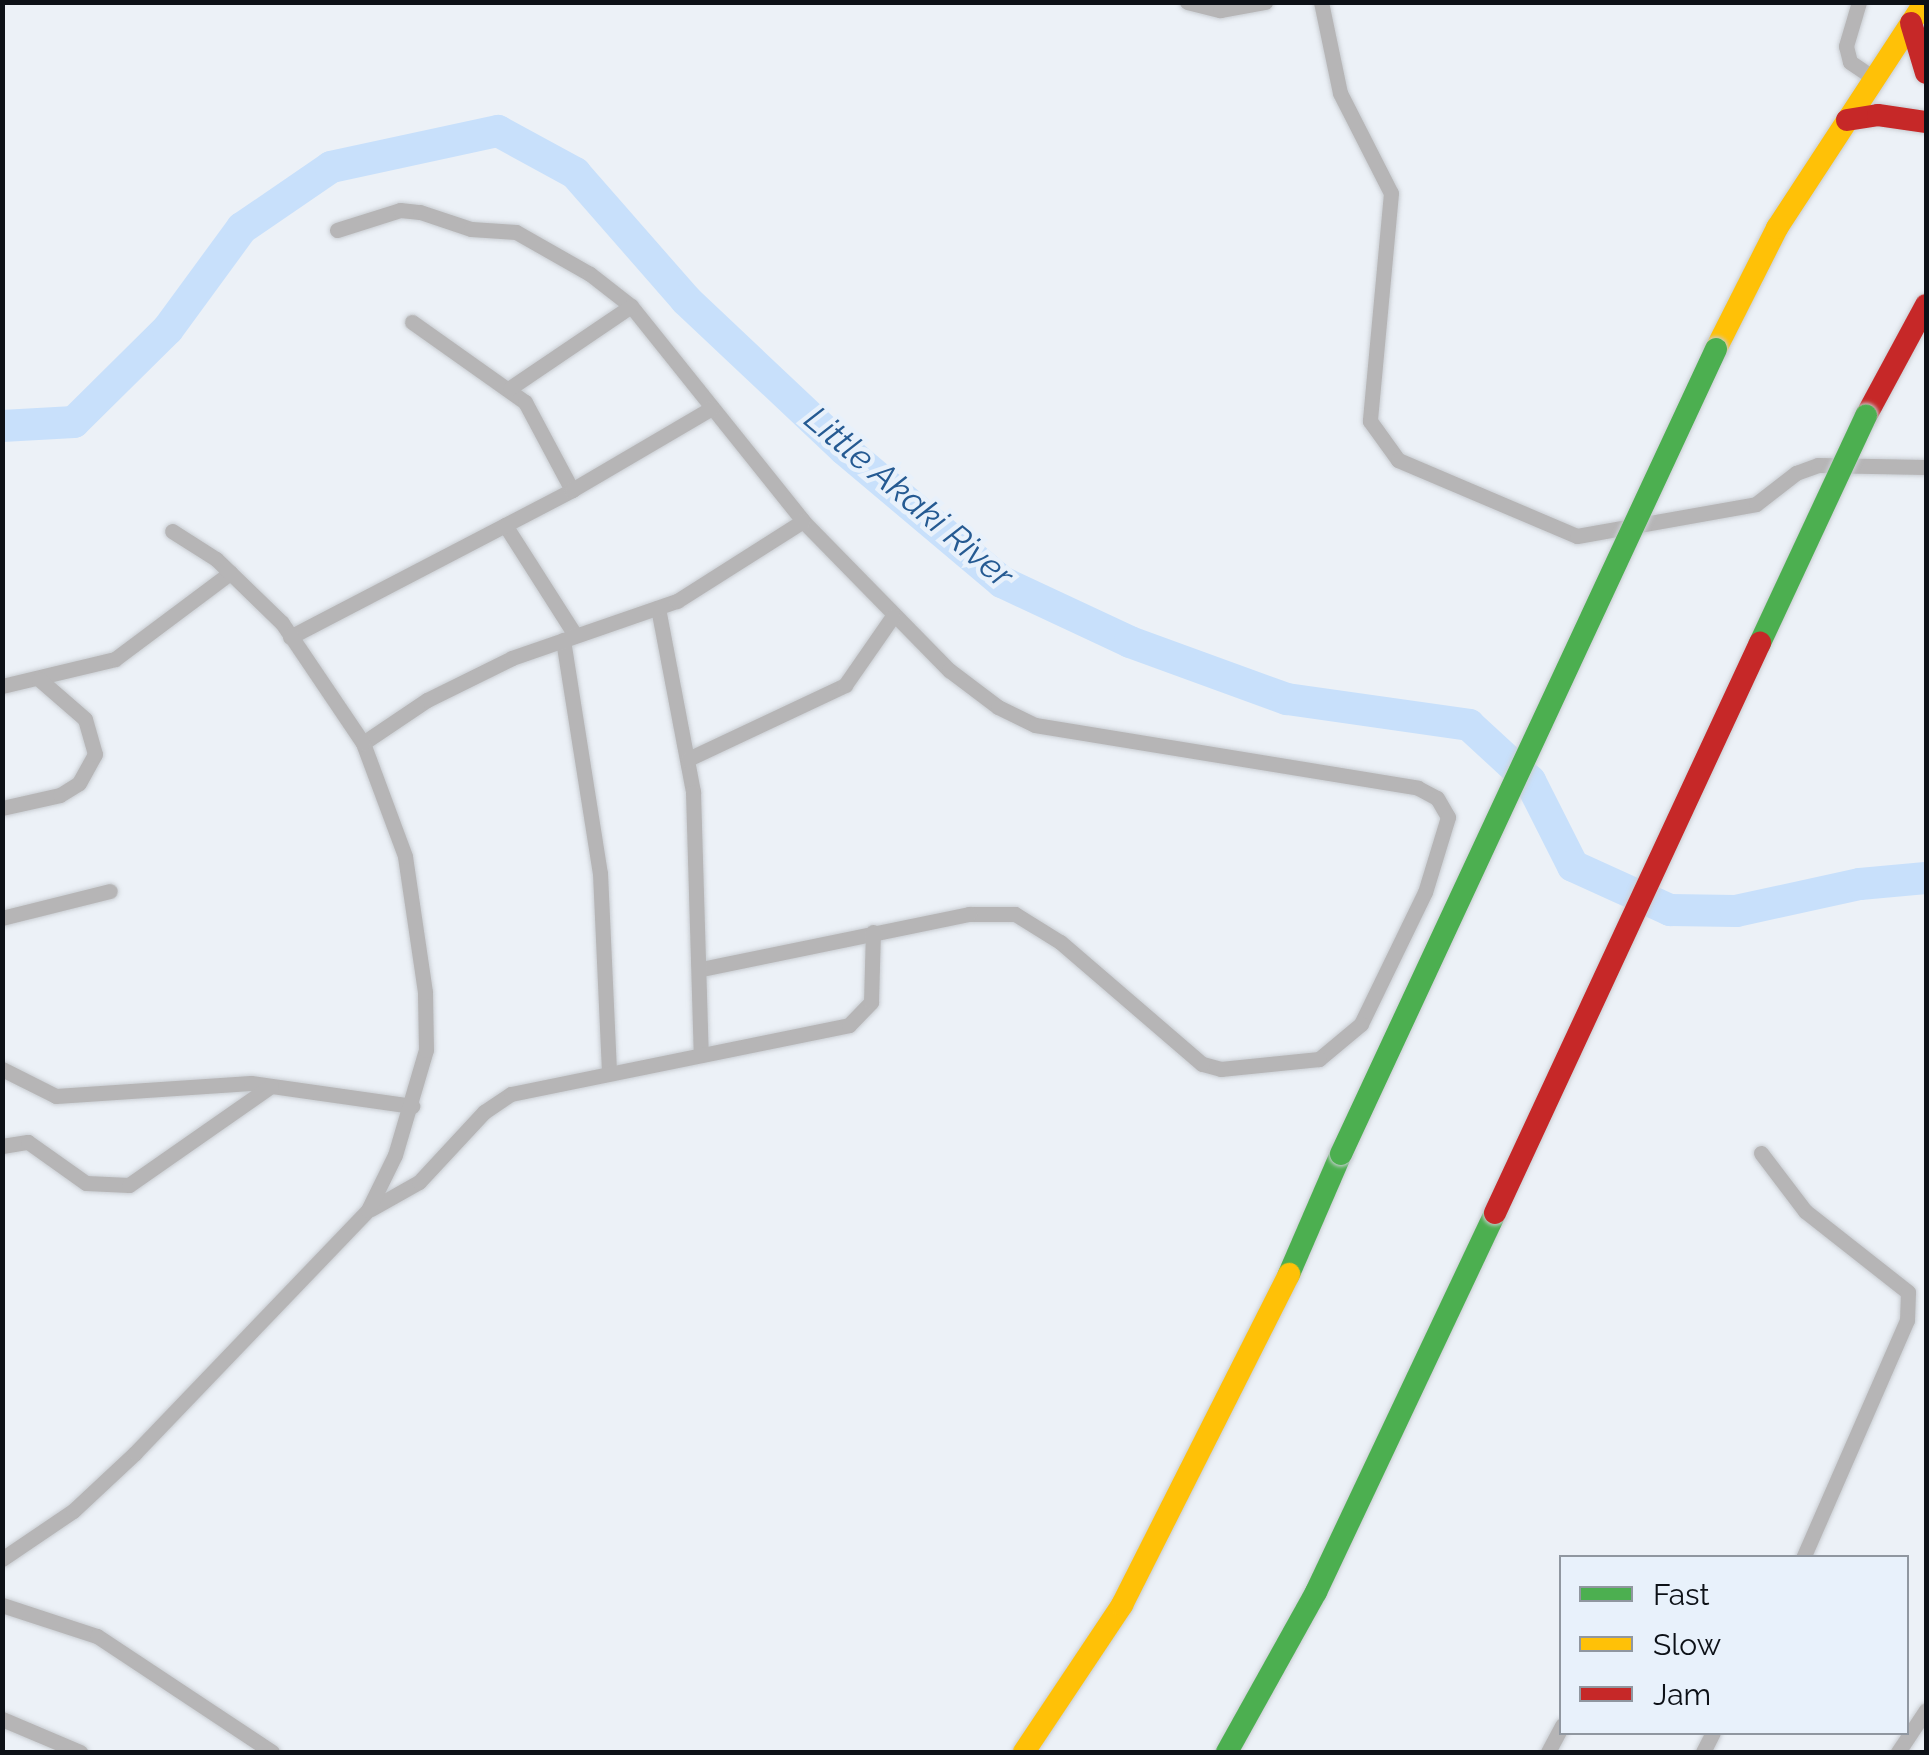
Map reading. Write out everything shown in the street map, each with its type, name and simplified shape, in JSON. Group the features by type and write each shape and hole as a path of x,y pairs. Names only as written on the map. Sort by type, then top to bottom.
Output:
{"highway":[{"path":"1024,1752 1122,1605 1258,1345 1341,1154 1776,228 1925,2"},
{"path":"1911,22 1926,73"},
{"path":"1847,120 1878,115 1926,122"},
{"path":"1227,1752 1316,1592 1866,416 1926,305"}],"street":[{"path":"1186,2 1220,10 1266,2"},
{"path":"1321,2 1340,93 1391,193 1370,421 1398,460 1577,536 1756,504 1796,473 1818,466 1926,467"},
{"path":"1859,2 1846,46 1850,62 1874,78"},
{"path":"337,230 400,210 471,229 516,232 545,242 630,306 803,521 893,616 949,670 1035,725 1418,788 1437,798 1448,817 1424,892 1361,1024 1319,1059 1221,1069 1202,1064 1182,1054 1060,942 1015,914 969,914 700,969"},
{"path":"510,388 630,306"},
{"path":"412,322 525,402 572,490"},
{"path":"290,637 572,490 712,408"},
{"path":"363,743 427,700 569,638 658,608 803,521"},
{"path":"505,525 569,638 600,874 609,1072"},
{"path":"172,531 230,573 290,637 363,743 404,856 426,992 426,1050 412,1106 368,1210"},
{"path":"2,686 116,659 230,573"},
{"path":"658,608 688,759 702,1055"},
{"path":"688,759 801,711 845,684 893,616"},
{"path":"2,808 60,794 79,782 95,754 85,718 40,679"},
{"path":"2,918 110,891"},
{"path":"2,1559 73,1511 135,1453 368,1210 419,1182 484,1112 511,1094 818,1033 864,1016 874,984 873,932"},
{"path":"2,1069 56,1096 144,1085 271,1086 412,1106"},
{"path":"2,1146 28,1142 86,1183 129,1185 271,1086"},
{"path":"1761,1153 1805,1211 1908,1292 1907,1320 1804,1555"},
{"path":"2,1605 97,1636 272,1752"},
{"path":"1898,1752 1926,1710"},
{"path":"2,1719 80,1752"}],"waterway":[{"name":"Little Akaki River","path":"2,426 74,422 168,329 242,228 331,167 498,131 575,173 686,300 844,449 1002,582 1130,642 1287,699 1469,725 1530,781 1573,866 1670,910 1736,911 1860,884 1926,878"}],"traffic: fast":[{"path":"1341,1154 1716,349"},
{"path":"1760,643 1866,416"},
{"path":"1289,1274 1341,1154"},
{"path":"1227,1752 1316,1592 1495,1213"}],"traffic: slow":[{"path":"1716,349 1777,228 1925,2"},
{"path":"1024,1752 1122,1605 1289,1274"}],"traffic: jam":[{"path":"1911,23 1926,73"},
{"path":"1847,120 1878,115 1926,122"},
{"path":"1866,416 1926,305"},
{"path":"1495,1213 1760,643"}]}
